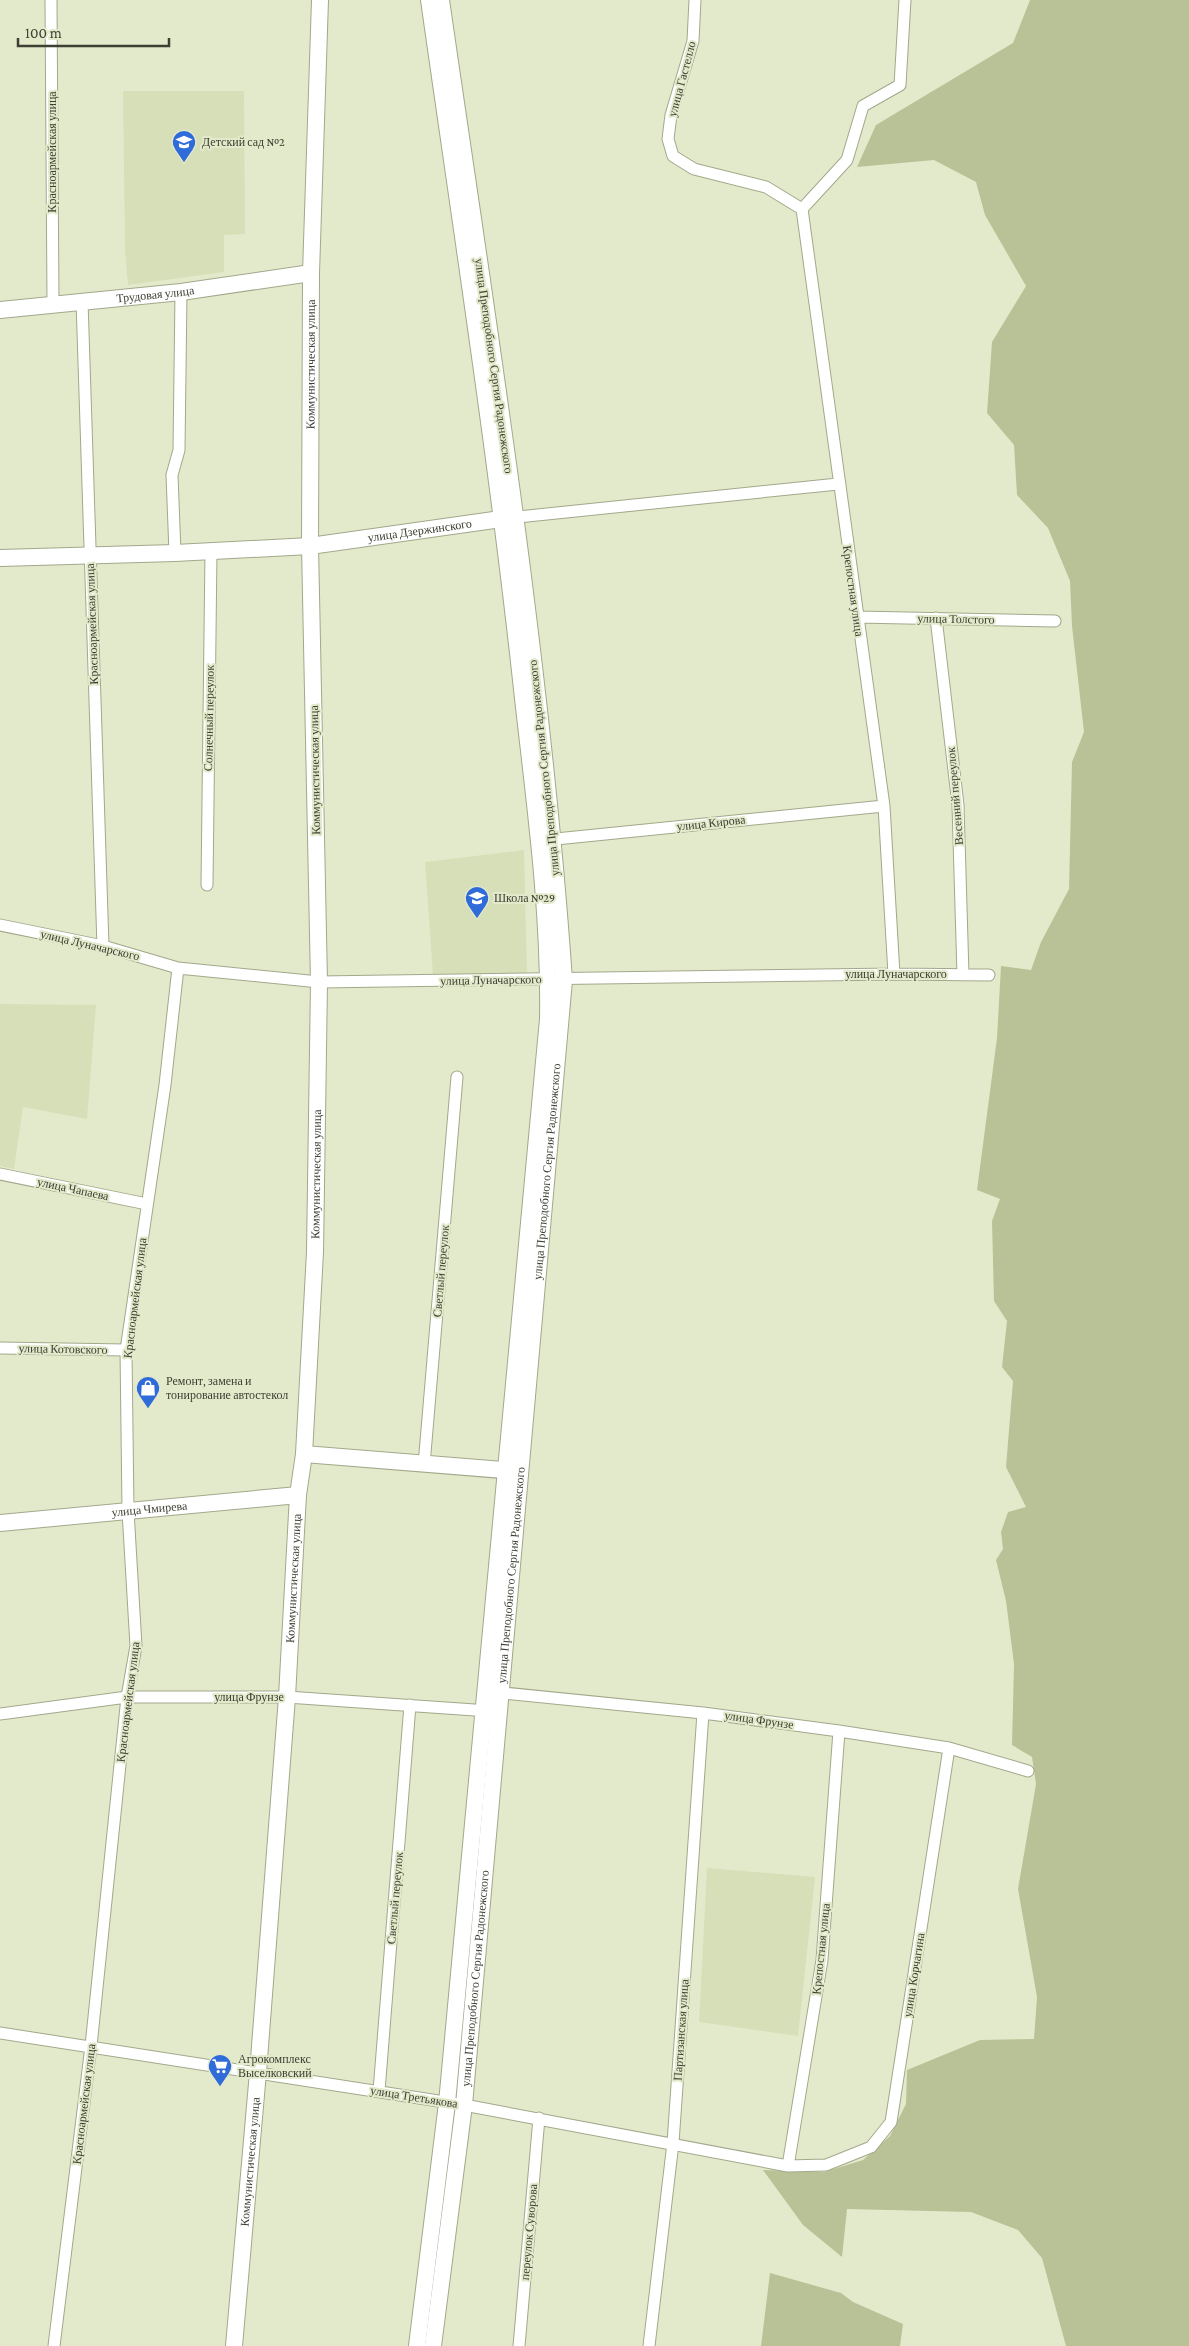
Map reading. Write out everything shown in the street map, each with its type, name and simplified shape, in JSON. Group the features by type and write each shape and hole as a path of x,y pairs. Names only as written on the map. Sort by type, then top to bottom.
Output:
{"street":[{"name":"Красноармейская улица","path":"51,0 52,304"},
{"name":"Коммунистическая улица","path":"234,2346 258,2072 287,1697 298,1495 304,1454 315,1252 319,982 310,546 311,273 320,0"},
{"name":"улица Преподобного Сергия Радонежского","path":"429,0 509,518"},
{"name":"улица Преподобного Сергия Радонежского","path":"434,2346 464,2105 493,1692 513,1471 548,1018 556,980 548,924 546,840 509,518 440,0"},
{"name":"улица Гастелло","path":"695,0 693,41 671,115 668,139 673,156 694,169 766,187 802,209"},
{"path":"802,209 847,160 863,106 900,85 905,0"},
{"name":"Крепостная улица","path":"802,209 838,484 884,806 894,974"},
{"name":"Трудовая улица","path":"0,310 181,292 311,273"},
{"path":"175,553 172,475 179,450 181,292"},
{"name":"Красноармейская улица","path":"82,301 103,946"},
{"name":"улица Дзержинского","path":"0,558 211,552 310,546 509,518 838,484"},
{"name":"Солнечный переулок","path":"207,885 211,552"},
{"name":"улица Толстого","path":"857,617 1055,621"},
{"name":"Весенний переулок","path":"936,618 958,806 963,974"},
{"name":"улица Кирова","path":"546,840 884,806"},
{"name":"улица Луначарского","path":"0,925 103,946 178,968 319,982 894,974 989,975"},
{"name":"Красноармейская улица","path":"54,2346 91,2047 127,1698 136,1646 128,1511 126,1350 166,1084 178,968"},
{"name":"Светлый переулок","path":"424,1466 457,1077"},
{"name":"улица Чапаева","path":"0,1174 147,1204"},
{"name":"улица Котовского","path":"0,1348 126,1350"},
{"path":"304,1454 424,1466 513,1471"},
{"name":"улица Чмирева","path":"0,1523 298,1495"},
{"name":"улица Фрунзе","path":"493,1692 702,1713 839,1731 949,1748 1028,1771"},
{"name":"улица Фрунзе","path":"0,1714 127,1698 287,1697 492,1711"},
{"name":"Светлый переулок","path":"380,2091 410,1705"},
{"name":"улица Преподобного Сергия Радонежского","path":"417,2346 492,1711"},
{"name":"Партизанская улица","path":"649,2346 673,2143 702,1713"},
{"name":"Крепостная улица","path":"788,2166 822,1960 839,1731"},
{"name":"улица Корчагина","path":"826,2165 871,2147 892,2122 949,1748"},
{"name":"улица Третьякова","path":"0,2033 464,2105 788,2166 826,2165"},
{"name":"переулок Суворова","path":"519,2346 539,2118"}],"shaded area":[{"path":"1030,0 1189,0 1189,2346 1066,2346 1042,2258 1018,2230 971,2212 847,2209 842,2257 803,2225 763,2170 824,2172 863,2160 890,2136 906,2104 907,2070 980,2040 1034,2039 1037,1997 1018,1889 1036,1784 1032,1757 1012,1745 1014,1664 1006,1601 996,1560 1003,1549 1001,1532 1008,1512 1026,1507 1006,1467 1013,1381 1002,1367 1007,1321 994,1301 992,1221 1000,1199 977,1190 997,1038 1001,966 1031,970 1041,942 1069,889 1072,762 1084,732 1072,626 1070,581 1048,528 1017,495 1014,445 987,413 992,342 1026,286 985,215 976,182 934,160 857,167 876,125 1013,43"},
{"name":"Детский сад №2","path":"123,91 244,91 245,234 224,235 224,272 128,285 125,250"},
{"name":"Школа №29","path":"524,850 527,976 433,976 425,862"},
{"path":"0,1004 96,1005 87,1119 23,1107 14,1169 0,1166"},
{"path":"707,1868 815,1877 798,2036 699,2022"},
{"path":"770,2273 841,2293 853,2302 903,2324 900,2346 761,2346"}],"place":[{"name":"Детский сад №2","path":"184,163"},
{"name":"Школа №29","path":"477,919"},
{"name":"Ремонт, замена и тонирование автостекол","path":"148,1409"},
{"name":"Агрокомплекс Выселковский","path":"220,2087"}]}
